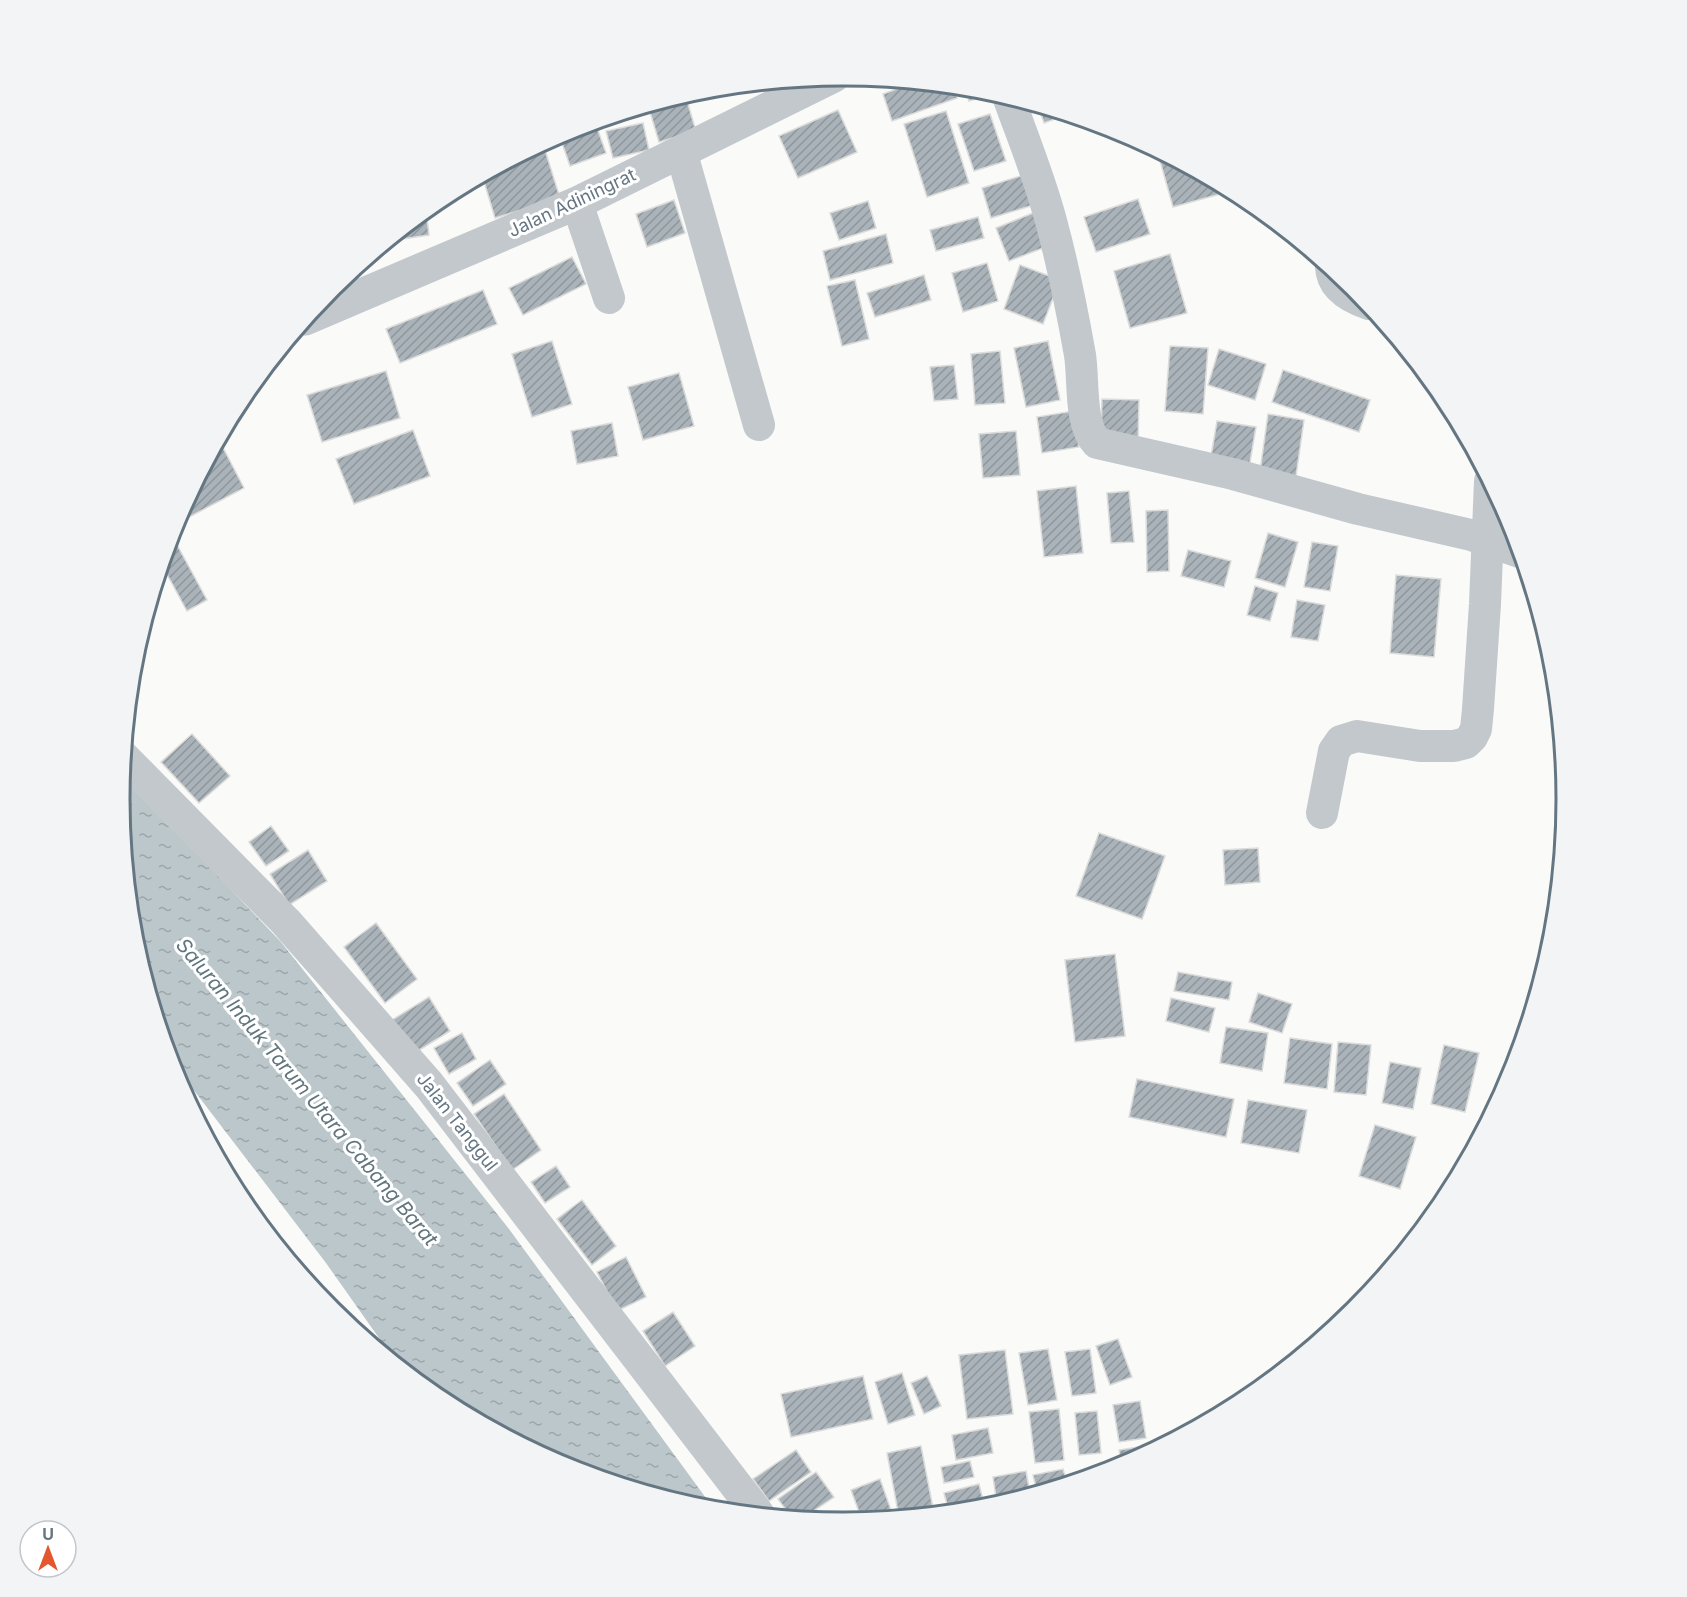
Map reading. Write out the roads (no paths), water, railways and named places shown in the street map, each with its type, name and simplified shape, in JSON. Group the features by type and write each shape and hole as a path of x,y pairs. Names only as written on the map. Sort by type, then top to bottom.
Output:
{"street":[{"name":"Jalan Adiningrat","path":"322,312 577,203 812,87"},
{"path":"1011,106 1051,220 1074,320 1087,423 1097,443 1233,474 1358,509 1488,540 1511,549"},
{"path":"681,151 759,425"},
{"path":"577,203 609,298"},
{"path":"1338,284 1351,297"},
{"path":"1323,813 1334,751 1341,741 1357,736 1420,746 1454,746 1472,737 1476,729 1478,710 1489,498"},
{"name":"Jalan Tanggul","path":"131,766 286,922 429,1085 751,1505"}],"water":[{"name":"Saluran Induk Tarum Utara Cabang Barat","path":"131,784 281,942 509,1229 706,1498 614,1474 528,1438 487,1416 447,1391 382,1342 326,1263 193,1089 185,1071 168,1028 144,938 132,845"}]}
